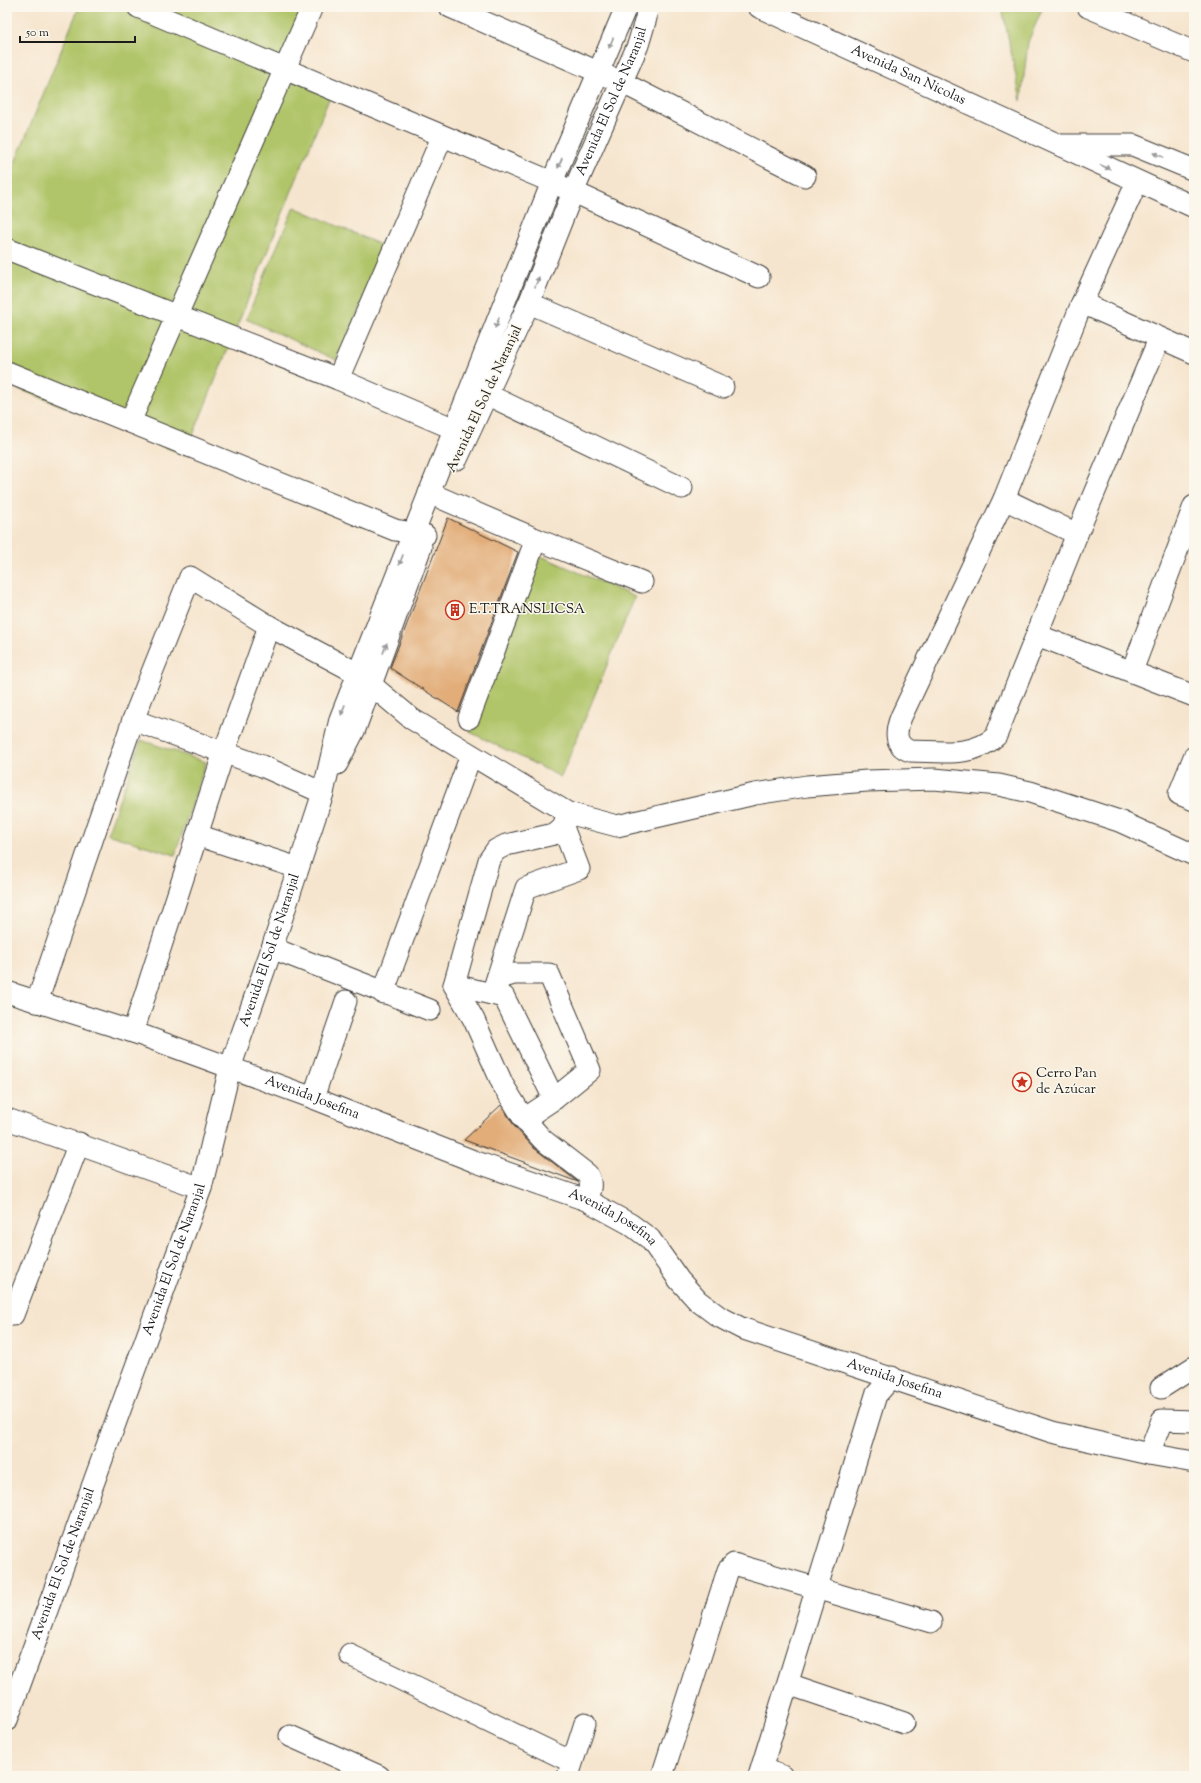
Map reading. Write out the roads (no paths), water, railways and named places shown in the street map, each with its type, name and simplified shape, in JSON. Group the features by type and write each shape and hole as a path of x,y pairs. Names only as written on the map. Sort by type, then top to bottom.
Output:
{"street":[{"path":"138,7 442,137 552,182 759,277"},
{"path":"130,422 312,7"},
{"path":"450,7 621,82 805,176"},
{"name":"Avenida El Sol de Naranjal","path":"7,1720 201,1188 230,1068 272,948 323,793 340,719 364,679 460,431 552,182 626,7"},
{"name":"Avenida El Sol de Naranjal","path":"460,431 486,394 529,303 573,192 638,45 646,18 647,7"},
{"name":"Avenida San Nicolas","path":"759,7 1194,207"},
{"path":"1088,7 1113,12 1193,48"},
{"path":"338,379 442,137"},
{"name":"Avenida San Nicolas","path":"1057,144 1133,145 1194,170"},
{"path":"1137,182 1082,303 1004,499 901,717 896,730 898,741 902,748 910,751 952,752 972,750 987,744 996,736 1077,534 1159,339"},
{"path":"7,249 338,379 460,431"},
{"path":"529,303 723,387"},
{"path":"1082,303 1159,339 1194,353"},
{"path":"7,372 395,530 419,534"},
{"path":"486,394 682,488"},
{"path":"435,495 536,539 642,582"},
{"path":"1004,499 1077,534"},
{"path":"1132,671 1194,506"},
{"path":"469,718 536,539"},
{"path":"37,1002 133,720 190,577 269,626 364,679 412,720 471,755 565,820 617,826 755,794 807,786 867,781 934,779 999,785 1030,792 1119,821 1194,855"},
{"path":"133,1032 224,752 269,626"},
{"path":"1037,635 1194,696"},
{"path":"133,720 224,752 323,793"},
{"path":"383,993 471,755"},
{"path":"1194,757 1179,794 1194,800"},
{"path":"565,820 554,834 506,845 496,850 489,860 454,985 474,1020 503,1085 524,1119 544,1140 587,1174 591,1180 591,1186 586,1200"},
{"path":"494,987 526,888 579,869 565,820"},
{"path":"197,835 298,868"},
{"path":"272,948 383,993 430,1010"},
{"path":"454,985 494,987 514,974 549,974 590,1070 554,1099 524,1119"},
{"path":"494,987 504,997 554,1099"},
{"name":"Avenida Josefina","path":"7,992 133,1032 313,1098 476,1162 586,1200 630,1224 650,1239 679,1280 693,1296 729,1323 1052,1432 1149,1454 1194,1462"},
{"path":"313,1098 346,1001"},
{"path":"7,1119 79,1143 201,1188"},
{"path":"13,1315 79,1143"},
{"path":"1161,1388 1194,1367"},
{"path":"782,1776 760,1772 876,1395 892,1378"},
{"path":"1149,1454 1162,1420 1194,1421"},
{"path":"662,1776 728,1570 734,1564 931,1622"},
{"path":"350,1655 570,1769 585,1723"},
{"path":"788,1684 904,1724"},
{"path":"290,1736 379,1776"}],"place":[{"name":"E.T.TRANSLICSA","path":"455,610"},
{"name":"Cerro Pan de Azúcar","path":"1022,1082"}]}
